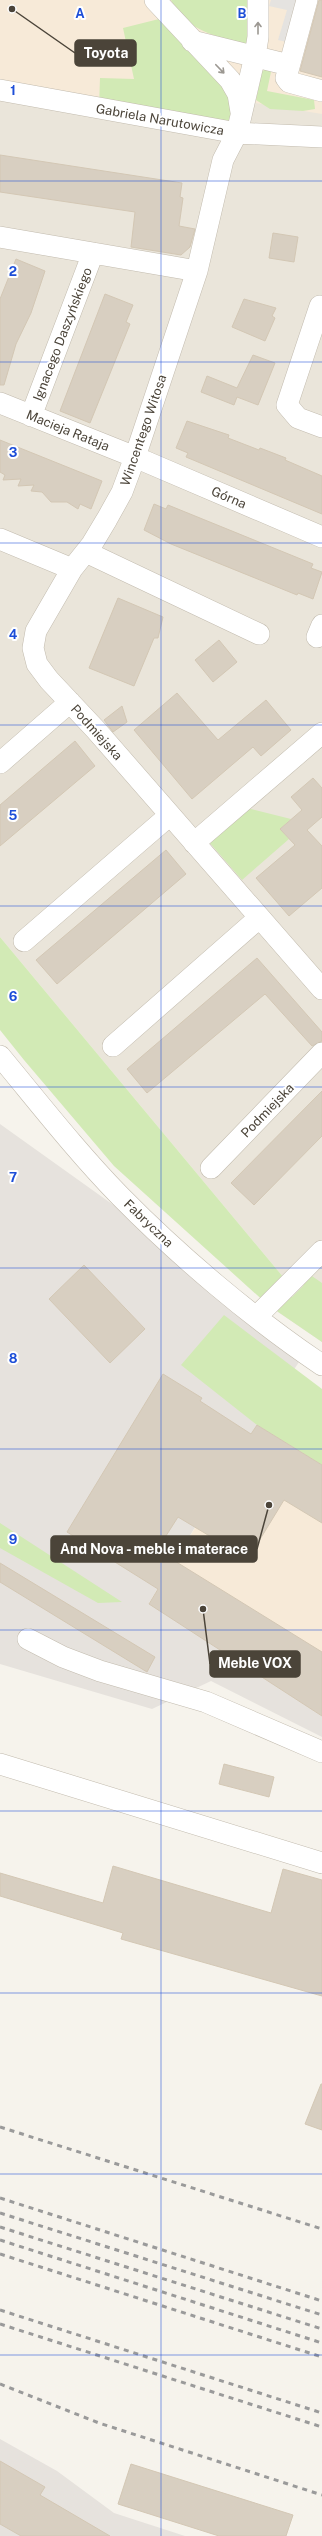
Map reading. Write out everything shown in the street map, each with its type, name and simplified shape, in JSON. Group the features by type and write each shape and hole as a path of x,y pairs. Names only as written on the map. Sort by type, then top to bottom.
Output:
{"street":[{"path":"155,0 230,80 238,94 239,124"},
{"path":"308,0 286,76 288,81 322,91"},
{"name":"Wincentego Witosa","path":"70,702 37,664 33,648 36,631 72,569 86,552 122,492 135,457 197,270 223,160 239,124 266,2"},
{"path":"192,41 289,65"},
{"name":"Gabriela Narutowicza","path":"0,90 322,137"},
{"name":"Ignacego Daszyńskiego","path":"0,237 197,270"},
{"name":"Ignacego Daszyńskiego","path":"32,416 93,253"},
{"path":"320,306 287,405 298,418 322,427"},
{"name":"Macieja Rataja","path":"0,403 135,457"},
{"name":"Górna","path":"135,457 322,537"},
{"path":"0,539 72,569"},
{"path":"86,552 259,634"},
{"name":"Podmiejska","path":"0,764 70,702 170,814 322,989"},
{"path":"194,842 322,733"},
{"path":"24,941 170,814"},
{"path":"113,1046 259,918"},
{"name":"Podmiejska","path":"211,1168 322,1052"},
{"name":"Fabryczna","path":"0,1056 120,1196 176,1249 257,1316 322,1365"},
{"path":"257,1316 322,1251"},
{"path":"28,1639 63,1657 100,1671 206,1702 322,1752"},
{"path":"0,1764 322,1863"}],"shaded area":[{"path":"0,0 322,0 322,114 250,102 237,133 0,90"},
{"path":"271,0 307,0 295,44 278,40 287,10 269,6"},
{"path":"0,72 322,110 322,1342 278,1312 289,1284 0,937"},
{"path":"0,1124 175,1249 305,1353 257,1425 149,1603 322,1716 322,1737 211,1681 152,1709 0,1664"},
{"path":"257,1425 322,1465 322,1716 149,1604"},
{"path":"0,2439 57,2471 114,2513 185,2536 0,2536"}],"green space":[{"path":"171,0 247,0 250,45 204,32 185,19 177,11"},
{"path":"163,18 232,94 231,129 99,108 100,78 134,79 123,28"},
{"path":"272,67 267,91 314,100 315,109 303,111 270,109 256,100 262,71"},
{"path":"247,808 291,819 280,829 289,839 242,880 209,842"},
{"path":"0,937 289,1284 292,1297 303,1286 309,1274 322,1283 322,1342 268,1305 114,1166 0,1030"},
{"path":"224,1315 322,1389 322,1465 257,1425 181,1365"},
{"path":"0,1523 122,1602 98,1603 0,1548"}],"building":[{"path":"319,0 322,0 322,77 300,71"},
{"path":"0,155 182,183 180,197 183,198 179,226 195,229 190,247 181,255 131,247 135,212 0,192"},
{"path":"273,233 298,237 294,262 269,258"},
{"path":"16,259 45,271 31,313 16,344 4,385 0,385 0,299"},
{"path":"105,294 133,305 126,322 130,324 90,423 60,411"},
{"path":"244,299 276,308 272,316 275,318 265,341 232,327"},
{"path":"253,355 275,363 258,405 237,397 234,405 201,392 207,376 237,388"},
{"path":"187,421 229,435 228,438 259,450 260,448 286,458 285,460 322,476 322,514 186,457 188,453 176,448"},
{"path":"0,440 102,481 91,509 80,504 78,509 67,502 51,502 42,492 31,491 34,485 18,486 21,479 3,480 5,475 0,472"},
{"path":"154,504 166,509 168,505 313,564 311,568 322,572 313,599 298,593 297,595 171,544 144,530"},
{"path":"118,598 163,617 158,638 154,638 134,686 89,668"},
{"path":"219,640 237,662 213,682 195,660"},
{"path":"177,693 218,740 266,700 291,730 261,756 253,747 192,799 134,730"},
{"path":"122,706 127,722 113,732 104,720"},
{"path":"75,741 95,766 0,846 0,805"},
{"path":"313,778 322,788 322,817 307,830 322,846 322,888 289,916 256,878 295,845 280,829 302,810 291,797"},
{"path":"166,850 186,874 57,984 36,960"},
{"path":"257,958 322,1032 322,1041 312,1046 265,994 147,1093 127,1069"},
{"path":"322,1091 322,1136 254,1205 231,1183"},
{"path":"84,1265 145,1329 110,1363 49,1299"},
{"path":"163,1374 202,1398 200,1401 251,1434 257,1425 322,1465 322,1523 284,1500 248,1559 178,1517 157,1550 322,1652 322,1716 149,1604 158,1589 67,1532"},
{"path":"0,1563 155,1657 147,1672 0,1582"},
{"path":"224,1764 274,1777 269,1797 219,1784"},
{"path":"113,1866 271,1913 283,1869 322,1880 322,1996 121,1939 123,1933 0,1896 0,1873 103,1903"},
{"path":"322,2084 322,2130 305,2124"},
{"path":"0,2461 45,2487 40,2495 110,2536 21,2536 0,2524"},
{"path":"131,2464 293,2515 286,2536 219,2536 118,2504"}],"railway":[{"path":"0,2127 322,2229"},
{"path":"0,2198 322,2301"},
{"path":"0,2213 322,2315"},
{"path":"0,2227 322,2329"},
{"path":"0,2240 322,2343"},
{"path":"0,2254 322,2357"},
{"path":"0,2310 322,2413"},
{"path":"0,2324 322,2427"},
{"path":"0,2384 99,2423 322,2495"}],"place":[{"name":"Toyota","path":"12,9"},
{"name":"And Nova - meble i materace","path":"269,1505"},
{"name":"Meble VOX","path":"203,1609"}]}
